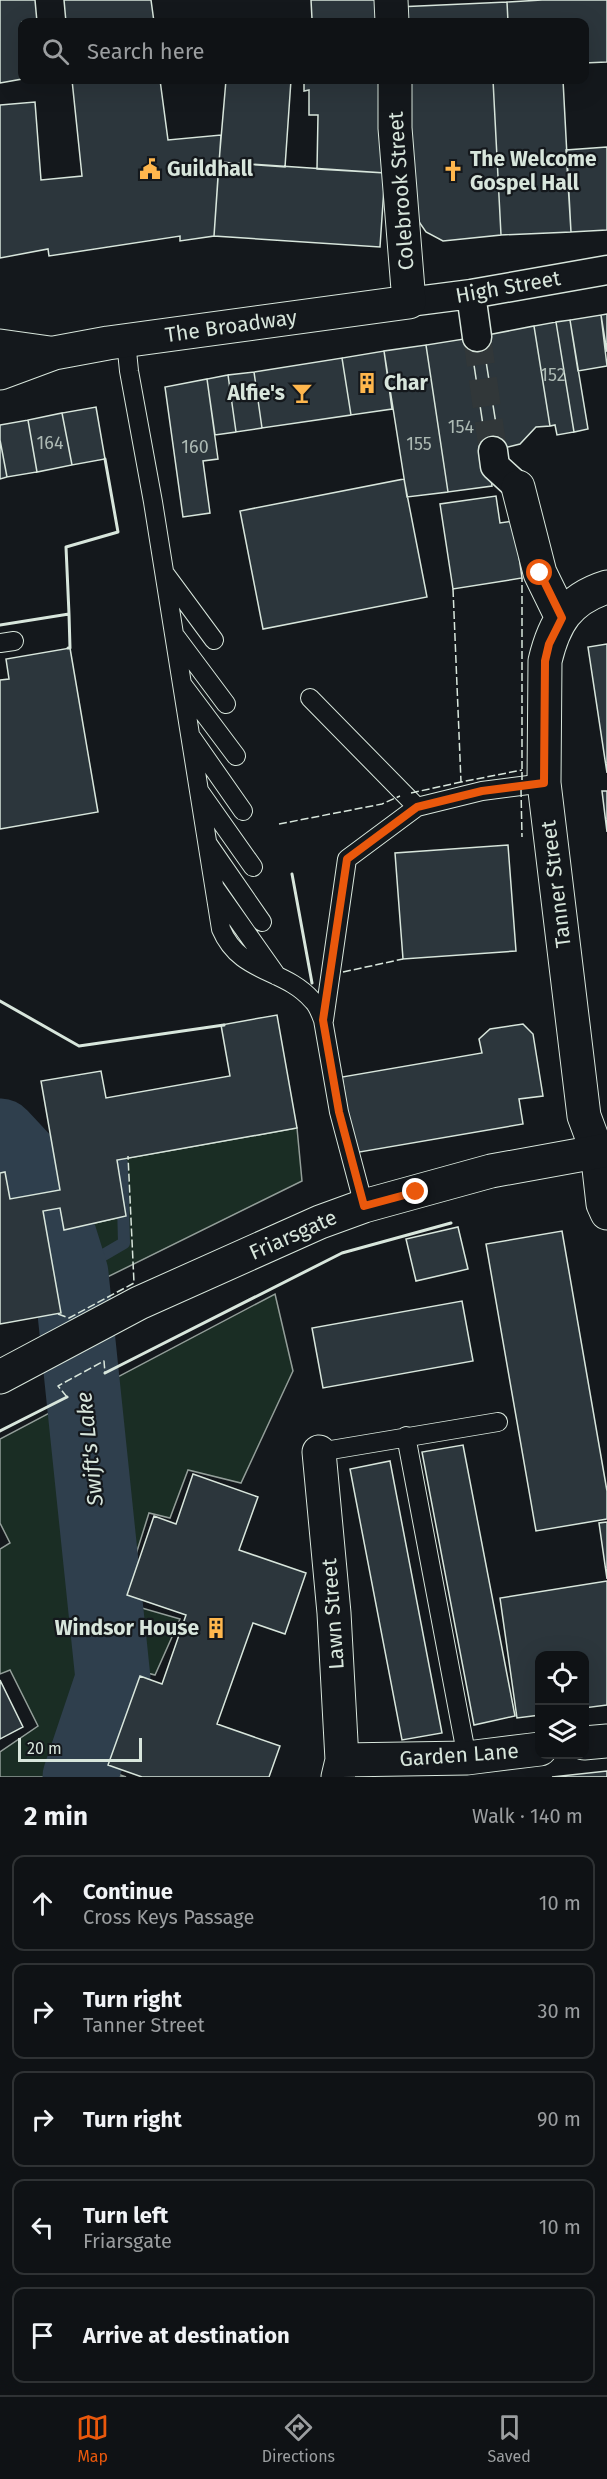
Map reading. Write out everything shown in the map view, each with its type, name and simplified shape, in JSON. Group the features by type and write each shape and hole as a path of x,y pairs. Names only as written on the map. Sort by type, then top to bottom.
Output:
{"street":[{"path":"391,0 392,18"},
{"name":"Colebrook Street","path":"395,84 395,128 409,302"},
{"name":"High Street","path":"409,302 471,294 607,270"},
{"path":"471,294 477,337"},
{"name":"The Broadway","path":"0,373 54,353 409,302"},
{"name":"The Broadway","path":"0,346 54,353"},
{"path":"493,451 495,466 518,487 540,573 562,618"},
{"name":"Tanner Street","path":"602,595 575,601 562,618 549,644 545,661 544,783 584,1116 602,1151 603,1204 607,1213"},
{"name":"Friarsgate","path":"9,1372 139,1303 320,1222 364,1206 491,1172 602,1151"},
{"name":"Lawn Street","path":"319,1452 334,1613 340,1769"},
{"path":"589,1743 607,1741"},
{"name":"Garden Lane","path":"340,1769 535,1750"}],"lane":[{"path":"126,341 129,371 221,929 232,949 245,960 308,994 315,1002 323,1020 339,1112 364,1206"},
{"path":"163,571 214,640"},
{"path":"174,633 226,704"},
{"path":"181,683 236,756"},
{"path":"310,698 417,807"},
{"path":"189,734 243,811"},
{"path":"323,1020 347,859 417,807 482,791 544,783"},
{"path":"197,788 253,867"},
{"path":"206,840 262,922"},
{"path":"319,1452 498,1422"},
{"path":"406,1436 467,1758"}],"green space":[{"path":"297,1128 302,1181 81,1290 64,1230 126,1216 117,1160"},
{"path":"275,1294 293,1371 241,1483 188,1470 170,1518 149,1513 121,1602 180,1619 155,1675 136,1670 107,1770 126,1777 0,1777 0,1752 38,1726 10,1670 0,1674 0,1549 10,1543 0,1523 0,1439"}],"building":[{"path":"0,0 35,0 37,18 18,18 18,80 0,83"},
{"path":"64,0 151,0 153,18 66,18"},
{"path":"311,0 377,0 378,18 312,18"},
{"path":"607,0 607,62 589,63 589,18 508,18 507,2"},
{"path":"507,2 508,18 397,18 397,7"},
{"name":"Guildhall","path":"72,84 161,84 168,140 221,135 214,236 180,241 180,236 49,256 48,249 0,258 0,105 35,102 41,180 82,176"},
{"path":"226,84 291,84 285,167 219,162"},
{"path":"304,84 381,84 385,173 317,169 318,115 309,115 309,90 304,91"},
{"name":"The Welcome Gospel Hall","path":"400,84 493,84 501,235 443,241 426,232 415,216"},
{"path":"493,84 563,84 571,232 501,235"},
{"path":"607,147 607,230 571,232 566,150"},
{"path":"219,162 385,173 380,247 214,236"},
{"path":"607,314 607,352 601,315"},
{"path":"601,315 607,366 578,371 570,320"},
{"path":"570,320 588,429 574,432 556,322"},
{"path":"556,322 574,432 557,435 555,425 550,426 534,326"},
{"path":"534,326 550,426 536,427 520,444 500,449 482,336"},
{"path":"482,336 500,449 487,452 470,338"},
{"path":"470,338 492,486 448,492 426,345"},
{"path":"426,345 448,492 407,497 384,351"},
{"name":"Char","path":"384,351 392,409 351,415 342,358"},
{"name":"Alfie's","path":"342,358 351,415 262,428 254,372"},
{"path":"254,372 262,428 236,432 228,375"},
{"path":"228,375 236,432 215,435 207,379"},
{"path":"207,379 218,459 203,461 210,513 183,517 165,387"},
{"path":"96,407 105,459 72,465 62,413"},
{"path":"62,413 72,465 37,472 28,420"},
{"path":"28,420 37,472 7,477 0,440 0,425"},
{"path":"0,440 7,477 0,479"},
{"path":"404,479 427,597 263,629 240,511"},
{"path":"496,496 500,523 514,521 522,578 453,589 440,504"},
{"path":"607,644 607,773 588,647"},
{"path":"70,648 98,812 0,829 0,680 9,679 6,659"},
{"path":"602,791 607,791 607,832"},
{"path":"508,845 516,951 403,959 395,853"},
{"path":"277,1015 297,1128 117,1160 126,1216 64,1230 60,1208 43,1211 61,1313 0,1324 0,1173 5,1172 10,1199 60,1190 41,1081 101,1071 106,1098 230,1076 221,1025"},
{"path":"523,1024 533,1034 543,1096 519,1099 523,1124 354,1153 342,1077 482,1053 479,1039 490,1029"},
{"path":"458,1227 468,1269 416,1281 406,1239"},
{"path":"562,1231 607,1491 607,1519 536,1531 486,1244"},
{"path":"462,1301 473,1361 323,1388 312,1328"},
{"path":"463,1445 515,1716 474,1725 422,1452"},
{"path":"390,1461 442,1733 402,1740 350,1469"},
{"name":"Windsor House","path":"193,1474 258,1497 239,1550 306,1573 285,1634 253,1623 217,1724 280,1746 269,1777 142,1777 108,1765 140,1676 162,1684 186,1615 127,1595 154,1516 176,1524"},
{"path":"607,1522 607,1579 599,1523"},
{"path":"607,1581 607,1705 589,1707 589,1651 535,1651 535,1716 517,1718 500,1598"},
{"path":"0,1680 23,1727 0,1739"},
{"path":"607,1771 607,1777 552,1777"}],"waterway":[{"name":"Swift's Lake","path":"0,1136 42,1181 71,1274 113,1679 80,1777"},
{"path":"71,1274 124,1243 122,1163"}],"tunnel":[{"path":"477,337 493,451"}],"fence":[{"path":"522,578 522,780"},
{"path":"453,589 461,782 522,770"},
{"path":"411,793 461,782"},
{"path":"521,789 522,837"},
{"path":"279,824 382,804 400,796"},
{"path":"343,972 403,959"},
{"path":"58,1314 69,1318 134,1283 128,1156"},
{"path":"67,1397 58,1386 104,1361 105,1373"}],"wall":[{"path":"0,625 69,614 66,547 118,532 105,459"},
{"path":"68,648 70,648 69,614"},
{"path":"292,874 312,983"},
{"path":"0,1001 79,1046 224,1025"},
{"path":"105,1373 342,1253 451,1223"},
{"path":"0,1431 67,1397"}],"place":[{"name":"Guildhall","path":"150,169"},
{"name":"The Welcome Gospel Hall","path":"453,171"},
{"name":"Char","path":"367,383"},
{"name":"Alfie's","path":"302,393"},
{"name":"Windsor House","path":"216,1628"}],"route":[{"path":"416,1192 364,1206 339,1112 323,1020 347,859 417,807 482,791 544,783 545,661 554,631 562,618 540,573"}]}
